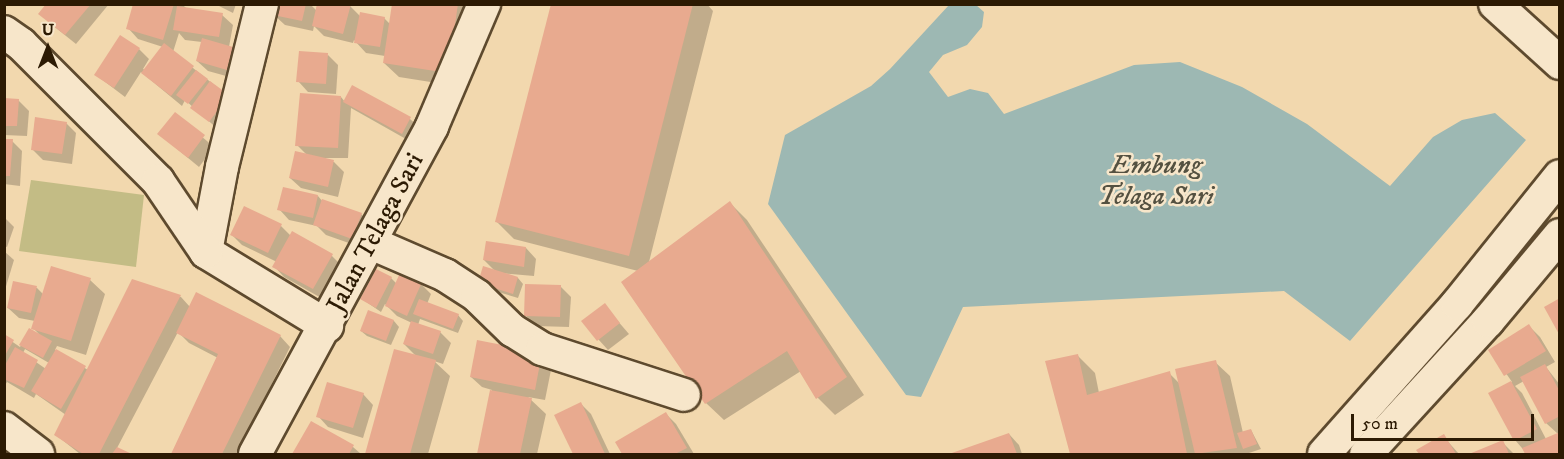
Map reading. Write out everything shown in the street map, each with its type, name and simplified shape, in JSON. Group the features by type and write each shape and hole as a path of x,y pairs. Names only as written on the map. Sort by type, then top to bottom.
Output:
{"street":[{"path":"206,252 222,167 262,4"},
{"name":"Jalan Telaga Sari","path":"255,454 327,326 432,126 484,4"},
{"path":"1495,4 1560,63"},
{"path":"4,32 21,44 158,181 206,252 327,326"},
{"path":"1324,454 1457,304 1560,176"},
{"path":"1366,454 1488,321 1560,235"},
{"path":"371,243 445,275 477,296 512,330 542,349 684,395"},
{"path":"4,428 38,454"}],"shaded area":[{"path":"31,180 144,195 136,267 19,251"}],"water":[{"name":"Embung Telaga Sari","path":"949,5 976,5 984,12 982,27 967,45 943,55 929,72 948,97 970,89 988,93 1004,114 1134,65 1180,62 1242,87 1307,124 1390,186 1433,137 1462,120 1495,113 1526,140 1350,341 1284,291 963,307 921,397 906,395 768,204 785,135 871,86 890,69"}],"building":[{"path":"46,4 91,4 65,35 38,14"},
{"path":"133,4 174,4 163,40 126,29"},
{"path":"275,4 306,4 302,21 273,15"},
{"path":"317,4 351,4 343,34 312,26"},
{"path":"392,4 458,4 448,73 383,63"},
{"path":"551,4 693,4 629,256 495,222"},
{"path":"177,6 223,13 219,37 173,30"},
{"path":"360,12 385,17 380,47 354,43"},
{"path":"120,35 140,48 114,88 94,75"},
{"path":"202,38 233,47 227,70 196,61"},
{"path":"164,43 194,66 171,96 141,73"},
{"path":"299,51 328,53 326,84 296,82"},
{"path":"196,70 208,79 188,104 176,95"},
{"path":"210,81 229,95 209,122 190,108"},
{"path":"352,85 411,117 402,134 343,102"},
{"path":"300,93 341,96 338,148 295,146"},
{"path":"4,98 19,99 17,126 4,126"},
{"path":"175,112 205,135 188,158 157,134"},
{"path":"35,117 67,122 62,154 31,150"},
{"path":"4,139 13,139 10,176 4,176"},
{"path":"295,151 334,160 328,187 289,178"},
{"path":"283,187 318,195 313,218 277,210"},
{"path":"322,199 362,213 352,239 313,225"},
{"path":"730,201 847,377 816,399 787,351 705,404 621,282"},
{"path":"244,206 282,224 268,253 230,235"},
{"path":"292,231 333,254 313,289 272,267"},
{"path":"486,241 526,247 524,267 483,260"},
{"path":"51,266 91,278 71,341 31,329"},
{"path":"483,266 518,277 513,294 478,283"},
{"path":"376,269 392,277 376,308 360,299"},
{"path":"400,273 422,282 407,316 385,306"},
{"path":"132,279 181,295 99,454 83,454 54,435"},
{"path":"13,281 37,286 31,313 7,308"},
{"path":"525,284 561,285 560,317 524,316"},
{"path":"196,292 281,335 222,454 171,454 218,354 176,333"},
{"path":"1560,298 1560,336 1544,307"},
{"path":"419,299 459,314 453,329 413,314"},
{"path":"605,303 620,323 597,341 581,321"},
{"path":"368,310 394,320 386,341 360,331"},
{"path":"411,321 441,331 433,354 403,344"},
{"path":"1529,324 1546,351 1504,376 1488,350"},
{"path":"29,328 52,341 43,358 19,345"},
{"path":"4,334 14,340 4,357"},
{"path":"477,340 542,353 535,390 470,377"},
{"path":"15,347 38,360 24,388 4,379 4,367"},
{"path":"56,349 86,366 61,409 31,391"},
{"path":"394,349 436,360 410,454 365,454"},
{"path":"1078,354 1087,395 1170,371 1187,454 1070,454 1045,361"},
{"path":"1216,360 1237,448 1195,454 1175,369"},
{"path":"1545,364 1560,392 1560,416 1545,424 1520,377"},
{"path":"1511,381 1537,429 1514,441 1488,393"},
{"path":"327,382 364,393 353,428 316,417"},
{"path":"490,390 532,398 520,454 477,454"},
{"path":"581,402 605,454 573,454 554,415"},
{"path":"666,412 687,448 675,454 622,454 615,442"},
{"path":"311,421 354,445 349,454 292,454"},
{"path":"1251,429 1257,444 1243,449 1237,433"},
{"path":"1560,432 1560,454 1525,454 1522,448"},
{"path":"1009,433 1017,454 949,454"},
{"path":"1444,434 1456,454 1419,454 1416,450"},
{"path":"1503,440 1509,454 1469,454"},
{"path":"117,447 132,454 112,454"}]}
